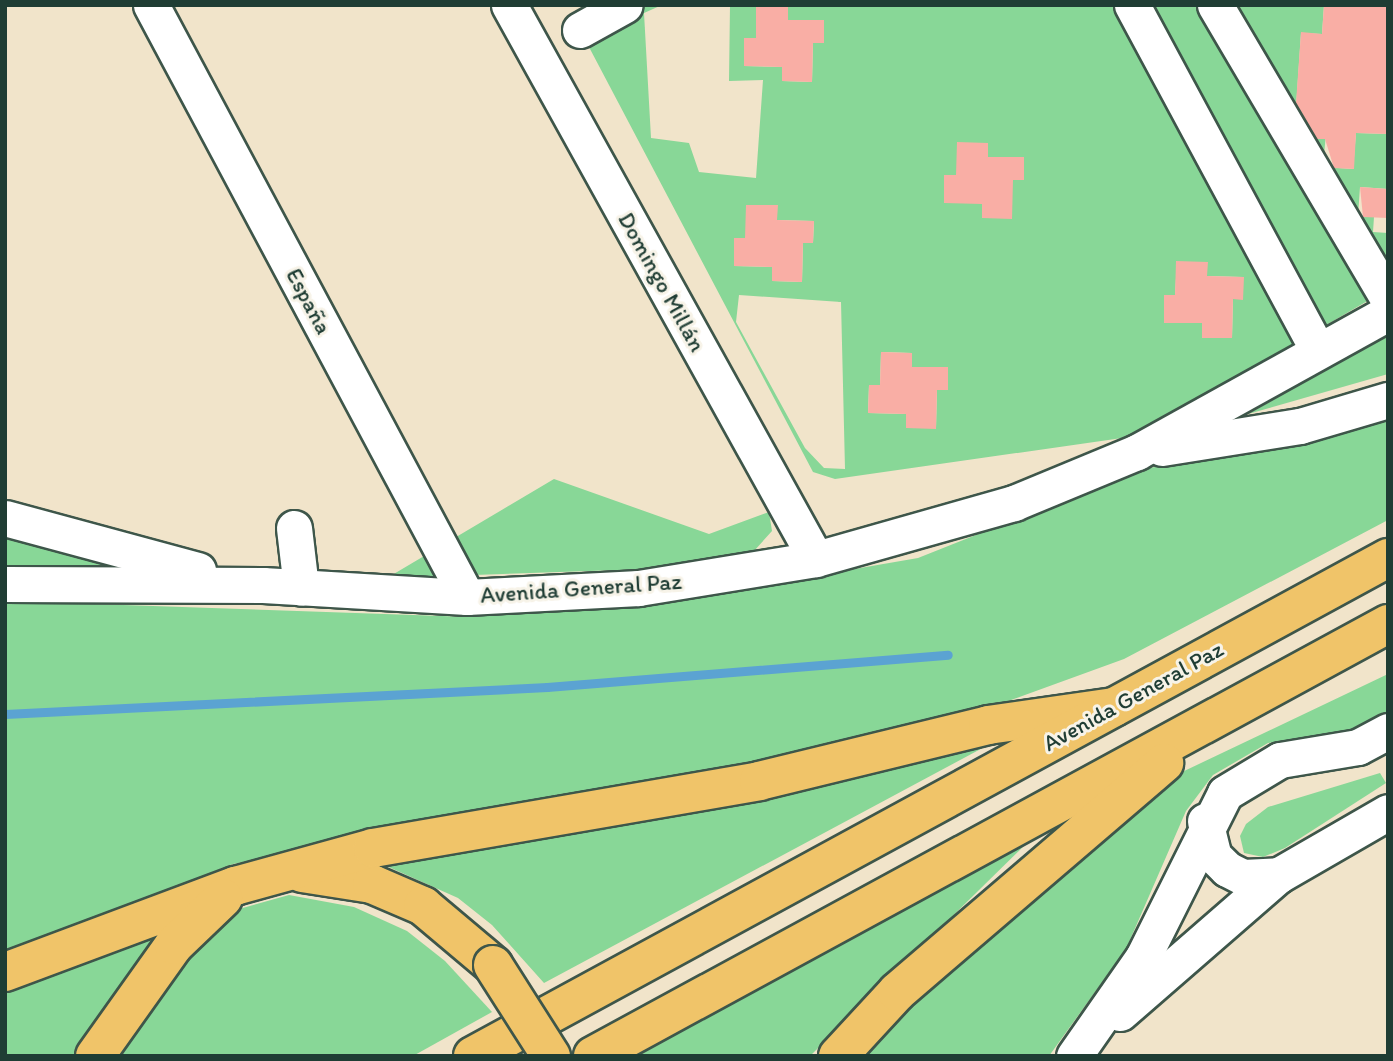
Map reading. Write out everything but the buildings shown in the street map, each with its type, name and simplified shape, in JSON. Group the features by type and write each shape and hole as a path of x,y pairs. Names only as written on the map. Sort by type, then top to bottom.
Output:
{"highway":[{"name":"Avenida General Paz","path":"474,1056 1388,558"},
{"path":"593,1056 1388,624"},
{"path":"5,972 235,886 373,848 758,781 988,725 1114,707"},
{"path":"838,1056 897,992 1214,717"},
{"path":"289,871 372,884 423,906 493,965 551,1056"},
{"path":"95,1056 174,944 235,886"}],"street":[{"name":"España","path":"151,5 467,597"},
{"name":"Domingo Millán","path":"509,5 816,559"},
{"path":"580,30 625,5"},
{"path":"1132,5 1314,343"},
{"path":"1215,5 1388,299"},
{"name":"Avenida General Paz","path":"5,584 263,585 467,597 639,588 816,559 1014,503 1137,452 1314,343 1388,313"},
{"name":"Avenida General Paz","path":"1137,452 1300,426 1388,400"},
{"path":"5,519 263,585"},
{"path":"294,528 301,589"},
{"path":"1079,1050 1143,957 1205,821 1225,793 1251,773 1280,760 1358,747 1388,731"},
{"path":"1079,1050 1279,875 1388,812"},
{"path":"1205,821 1214,856 1227,869 1243,877 1279,875"}],"green space":[{"path":"593,5 662,5 644,13 651,138 689,143 699,172 756,178 763,80 729,81 730,5 756,5 756,38 744,38 744,66 782,67 782,81 812,82 813,43 824,43 824,20 788,20 781,5 1324,5 1322,34 1301,33 1294,137 1326,133 1323,167 1353,169 1356,133 1388,134 1388,189 1360,187 1358,216 1374,217 1373,232 1388,233 1388,289 1136,436 835,479 813,472 580,30","holes":["777,205 777,220 814,221 813,243 803,243 802,282 772,281 772,267 734,266 734,239 745,238","1177,262 1207,262 1207,276 1243,277 1243,299 1233,299 1232,338 1202,338 1202,323 1164,323 1164,295 1175,295","739,295 841,302 845,469 824,468 805,448 736,322","881,352 912,353 912,367 948,367 948,390 937,390 936,428 906,428 906,414 868,413 869,385 880,385"]},
{"path":"1388,335 1388,374 1248,414"},
{"path":"1388,419 1388,520 1124,659 989,708 863,742 233,864 5,953 5,601 471,617 670,601 918,558 1142,469 1299,445"},
{"path":"554,479 709,534 769,512 772,531 754,551 649,569 387,578"},
{"path":"5,534 111,565 5,565"},
{"path":"1388,674 1388,711 1353,730 1268,743 1213,775 1186,811 1126,949 1049,1056 860,1056 913,999 1159,783"},
{"path":"990,744 544,983 492,925 458,898 382,864"},
{"path":"1380,773 1386,783 1285,848 1263,857 1244,853 1240,836 1246,824 1268,807"},
{"path":"1037,833 810,1056 629,1056"},
{"path":"289,895 354,907 407,931 445,961 492,1012 413,1056 113,1056 211,930 239,909"},
{"path":"171,926 74,1056 5,1056 5,989"}],"waterway":[{"path":"5,714 547,687 948,655"}]}
